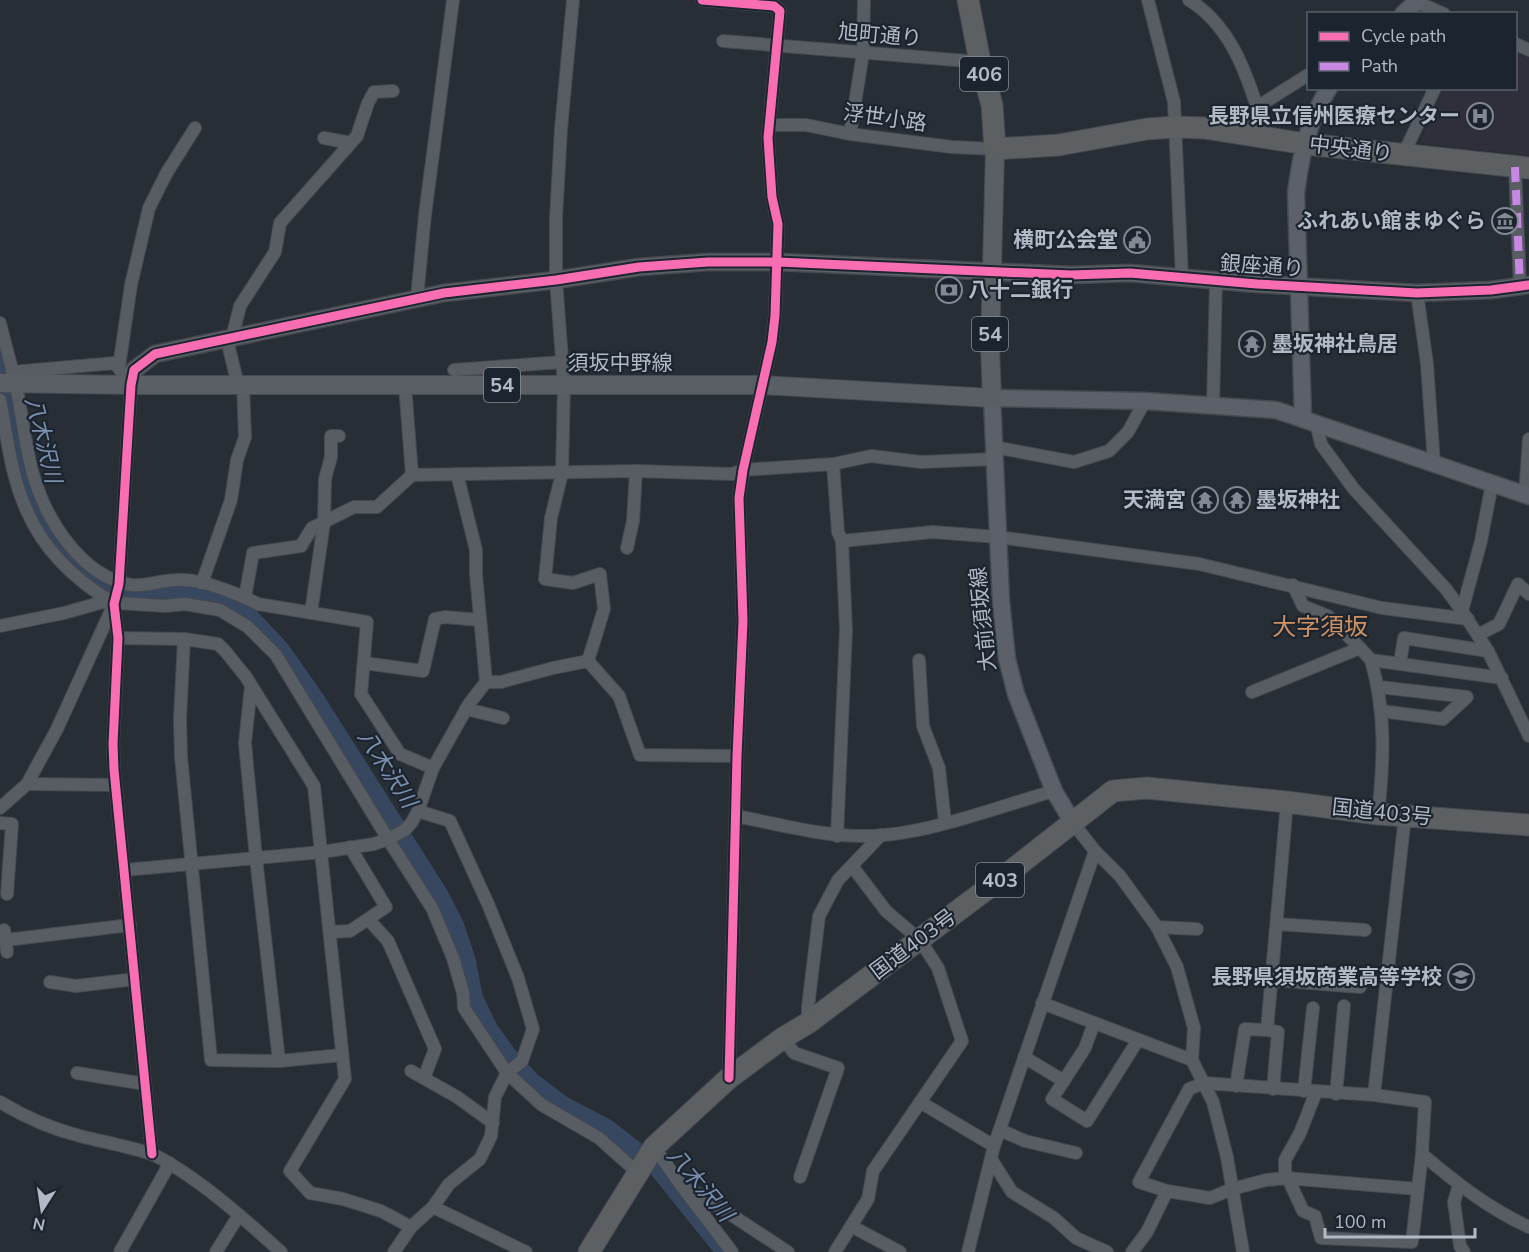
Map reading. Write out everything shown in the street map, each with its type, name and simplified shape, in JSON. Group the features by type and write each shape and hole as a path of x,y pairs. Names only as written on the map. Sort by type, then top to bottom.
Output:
{"highway":[{"name":"406","path":"968,0 980,62 992,105 995,149"},
{"name":"中央通り","path":"995,149 1059,145 1147,129 1175,127 1204,128 1306,144 1522,167"},
{"name":"国道403号","path":"589,1252 654,1147 729,1078 920,940 1113,791 1147,788 1378,814 1529,825"}],"main road":[{"name":"54","path":"992,398 990,347 995,149"},
{"name":"須坂中野線","path":"10,381 76,376 131,385 761,385 992,398"}],"street":[{"path":"417,298 425,215 453,0"},
{"path":"573,0 556,218 556,280 564,385 562,473 550,518 545,579 573,583 600,574 604,609 588,661"},
{"path":"702,0 774,3 780,11 768,138 772,197 778,224 778,262 772,342 743,470 739,498 743,621 737,756 729,1078"},
{"path":"850,135 862,53 864,0"},
{"path":"1148,0 1172,91 1182,277"},
{"path":"1196,2 1234,48 1257,107"},
{"path":"1412,4 1438,12"},
{"name":"旭町通り","path":"723,41 980,62"},
{"path":"1252,135 1257,107 1307,76"},
{"path":"1328,90 1316,108 1300,160 1296,193 1310,421 1321,444 1353,488 1446,589 1465,616 1523,710 1529,736"},
{"path":"1403,155 1434,90"},
{"path":"202,583 231,500 237,460 245,437 241,385 230,339 240,306 275,252 280,223 357,136 374,92 393,91"},
{"name":"浮世小路","path":"770,125 806,126 850,135 952,147 995,149"},
{"path":"119,367 131,285 149,208 166,174 195,128"},
{"path":"324,138 351,143"},
{"path":"1522,167 1524,286"},
{"name":"銀座通り","path":"131,385 134,370 155,354 417,298 639,267 708,262 778,262 1071,275 1130,273 1216,281 1417,293 1491,290 1524,286"},
{"path":"1213,406 1216,281"},
{"path":"1417,293 1427,364 1434,463"},
{"path":"0,323 10,381 33,474 55,524 83,559 109,579 119,583 148,585 176,580 202,583 245,597 258,604 367,622 361,694 400,754 433,768"},
{"path":"454,370 562,362"},
{"path":"0,808 27,784 57,729 115,601 119,583 131,385 115,363 76,376"},
{"path":"405,385 412,475"},
{"path":"992,398 1145,401 1276,410 1527,496 1529,439"},
{"name":"大前須坂線","path":"992,398 1001,601 1007,659 1016,694 1054,790 1073,823"},
{"path":"0,400 14,472 27,511 50,552 88,588 115,601"},
{"path":"245,597 253,553 302,546 312,528 354,507 377,507 412,475 636,471 732,474 743,470 833,464 871,456 921,462 994,453 1074,462 1109,451 1128,432 1145,401"},
{"path":"311,613 324,522 325,479 331,457 331,436 339,436"},
{"path":"833,464 838,532 842,541 846,630 837,836"},
{"path":"627,548 633,521 636,471"},
{"path":"124,870 322,852 374,844 405,830 412,822 433,768 466,709 486,682 476,550 457,474"},
{"path":"1465,616 1492,484"},
{"path":"842,541 933,532 998,537 1199,564 1382,608 1465,616"},
{"path":"1478,635 1499,624 1518,584 1529,594"},
{"path":"1293,585 1303,606 1328,616 1371,660 1379,687 1381,711 1383,771 1378,814"},
{"path":"115,601 118,638 113,744 152,1154"},
{"path":"0,626 115,601 165,606 185,604 220,610 248,627 276,655 432,908 453,958 463,993 464,1008 507,1073 542,1105 599,1138 637,1172"},
{"path":"364,663 423,671 435,619 445,617 480,620"},
{"path":"118,638 184,639 218,644 251,686 314,786 345,1079 290,1171 310,1193 343,1199 381,1211 411,1227"},
{"path":"1400,663 1404,638 1488,651"},
{"path":"184,639 180,719 181,757 211,1060 279,1061 342,1055"},
{"path":"1252,692 1360,648"},
{"path":"919,660 923,726 939,768 945,822"},
{"path":"1371,660 1502,678"},
{"path":"588,661 619,696 640,755 737,756"},
{"path":"486,682 501,682 588,661"},
{"path":"251,686 245,742 279,1061"},
{"path":"1379,687 1467,697 1443,719 1381,711"},
{"path":"466,709 503,718"},
{"path":"27,784 116,786"},
{"path":"736,816 837,836 881,836 945,822 1054,790"},
{"path":"1267,1030 1287,802"},
{"path":"397,1251 411,1227 433,1207 449,1184 480,1159 491,1136 495,1097 507,1073 522,1061 533,1029 518,978 488,904 450,821 418,811"},
{"path":"1374,1095 1405,816"},
{"path":"0,823 12,824 7,894"},
{"path":"1073,823 1095,851 1120,876 1157,927 1177,967 1194,1028 1192,1060 1213,1102 1227,1157 1243,1252"},
{"path":"808,1023 819,916 838,880 881,836"},
{"path":"330,932 350,931 386,907 350,848"},
{"path":"968,1252 994,1146 1095,851"},
{"path":"835,1252 868,1199 873,1171 962,1041 938,968 920,940 886,911 852,866"},
{"path":"369,920 387,942 435,1049 424,1078"},
{"path":"1277,924 1365,930"},
{"path":"6,940 130,925"},
{"path":"1157,927 1197,929"},
{"path":"50,982 76,986 135,980"},
{"path":"1272,980 1360,987"},
{"path":"1042,1003 1192,1060"},
{"path":"1336,1094 1344,1006"},
{"path":"1313,1008 1310,1092 1300,1133 1285,1160 1287,1178 1303,1211 1315,1216 1321,1238 1412,1242 1422,1154 1425,1102 1374,1095 1336,1094 1310,1092 1236,1086 1204,1083 1189,1089 1139,1182 1167,1191 1210,1198 1232,1189 1266,1180 1287,1178 1418,1189"},
{"path":"1094,1023 1085,1048 1052,1099 1087,1121 1138,1040"},
{"path":"1236,1086 1245,1029 1267,1030 1278,1032 1273,1089"},
{"path":"783,1038 794,1053 838,1068 800,1177"},
{"path":"1024,1057 1064,1081"},
{"path":"411,1071 457,1097 493,1123"},
{"path":"77,1073 145,1083"},
{"path":"0,1102 20,1114 59,1130 152,1154 170,1163 197,1181 281,1252"},
{"path":"920,1102 994,1146"},
{"path":"1000,1130 1024,1141 1076,1153"},
{"path":"654,1147 732,1252"},
{"path":"1422,1154 1459,1185 1529,1227"},
{"path":"991,1159 1012,1192 1054,1218 1076,1238 1107,1252"},
{"path":"120,1252 170,1163"},
{"path":"1459,1185 1454,1202 1460,1246 1464,1252"},
{"path":"683,1188 700,1195 788,1252"},
{"path":"1132,1252 1147,1232 1167,1191"},
{"path":"433,1207 510,1249 526,1252"},
{"path":"216,1252 239,1215"},
{"path":"851,1226 900,1252"}],"shaded area":[{"name":"長野県立信州医療センター","path":"1517,50 1529,56 1529,155 1420,143 1444,90 1517,90"}],"waterway":[{"name":"八木沢川","path":"0,363 30,494 40,516 78,567 101,586 132,593 180,595 216,601 251,618 281,650 316,700 439,894 455,925 467,961 474,998 489,1029 507,1054 531,1081 563,1105 607,1128 656,1166 725,1252"}],"marked path":[{"path":"1515,167 1520,287"}],"cycle path":[{"path":"702,0 774,6 780,11 768,138 772,197 778,224 775,316 772,342 743,470 739,498 743,621 737,756 729,1078"},
{"path":"152,1154 113,744 118,638 114,604 119,584 131,385 134,370 155,354 444,293 556,280 639,267 708,262 778,262 1071,275 1130,273 1257,284 1417,293 1491,290 1529,285"}],"place":[{"name":"長野県立信州医療センター","path":"1480,116"},
{"name":"ふれあい館まゆぐら","path":"1505,221"},
{"name":"横町公会堂","path":"1137,240"},
{"name":"八十二銀行","path":"949,290"},
{"name":"墨坂神社鳥居","path":"1252,344"},
{"name":"天満宮","path":"1205,500"},
{"name":"墨坂神社","path":"1237,500"},
{"name":"長野県須坂商業高等学校","path":"1461,977"}],"district":[{"name":"大字須坂","path":"1320,627"}]}
